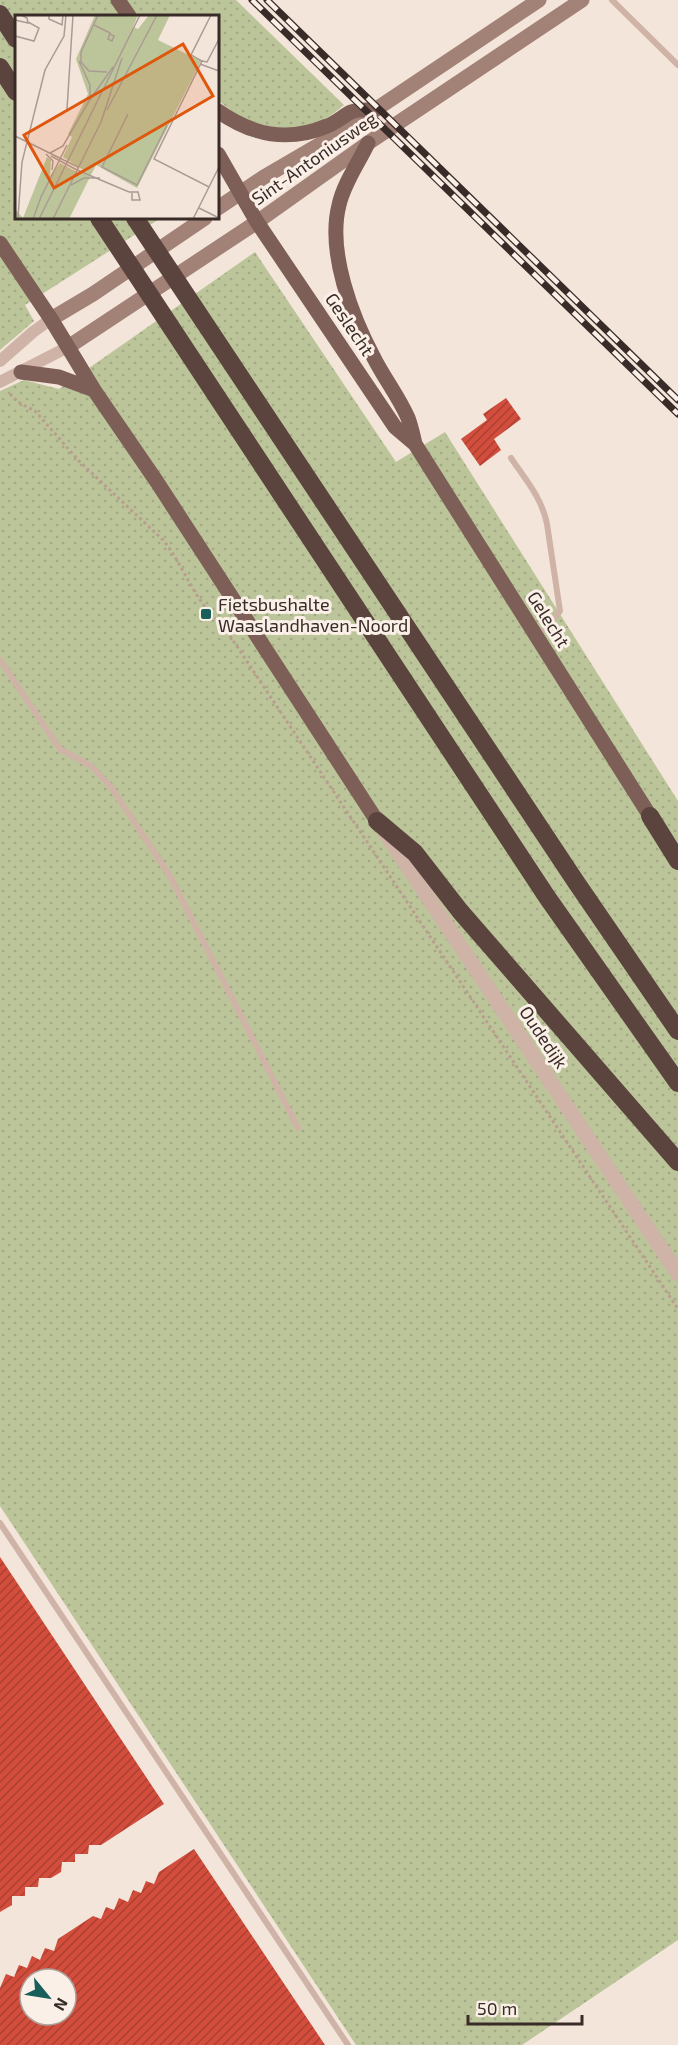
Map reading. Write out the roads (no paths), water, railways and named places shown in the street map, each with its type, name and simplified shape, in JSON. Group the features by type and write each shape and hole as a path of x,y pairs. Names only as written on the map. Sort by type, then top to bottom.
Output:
{"highway":[{"path":"0,14 15,37"},
{"path":"0,66 15,90"},
{"path":"100,219 547,897 678,1083"},
{"path":"136,219 576,882 678,1031"},
{"path":"650,816 678,861"},
{"path":"377,821 415,853 468,920 678,1162"}],"main road":[{"path":"118,0 128,15"},
{"name":"Sint-Antoniusweg","path":"219,207 344,123 352,111 374,110 539,0"},
{"name":"Sint-Antoniusweg","path":"68,347 257,222 368,143 582,0"},
{"path":"219,112 243,127 268,135 289,137 344,123"},
{"path":"368,143 346,185 339,204 335,225 337,248 355,317 374,358 408,418 415,444"},
{"name":"Geslecht","path":"219,156 257,222 395,427 415,444"},
{"path":"51,319 93,294 204,219"},
{"path":"0,243 377,821"},
{"path":"21,372 59,376 94,390"},
{"name":"Gelecht","path":"415,444 650,816"}],"street":[{"path":"0,362 51,319"},
{"path":"0,382 68,347"},
{"path":"650,816 678,844"},
{"name":"Oudedijk","path":"377,821 678,1274"}],"lane":[{"path":"612,0 678,65"},
{"path":"511,458 544,511 560,611 537,636"},
{"path":"0,660 60,749 91,766 111,787 170,876 298,1128"},
{"path":"0,1523 348,2045"}],"railway":[{"path":"252,0 678,414"},
{"path":"267,0 678,400"}],"place":[{"name":"Fietsbushalte Waaslandhaven-Noord","path":"206,614"}]}
